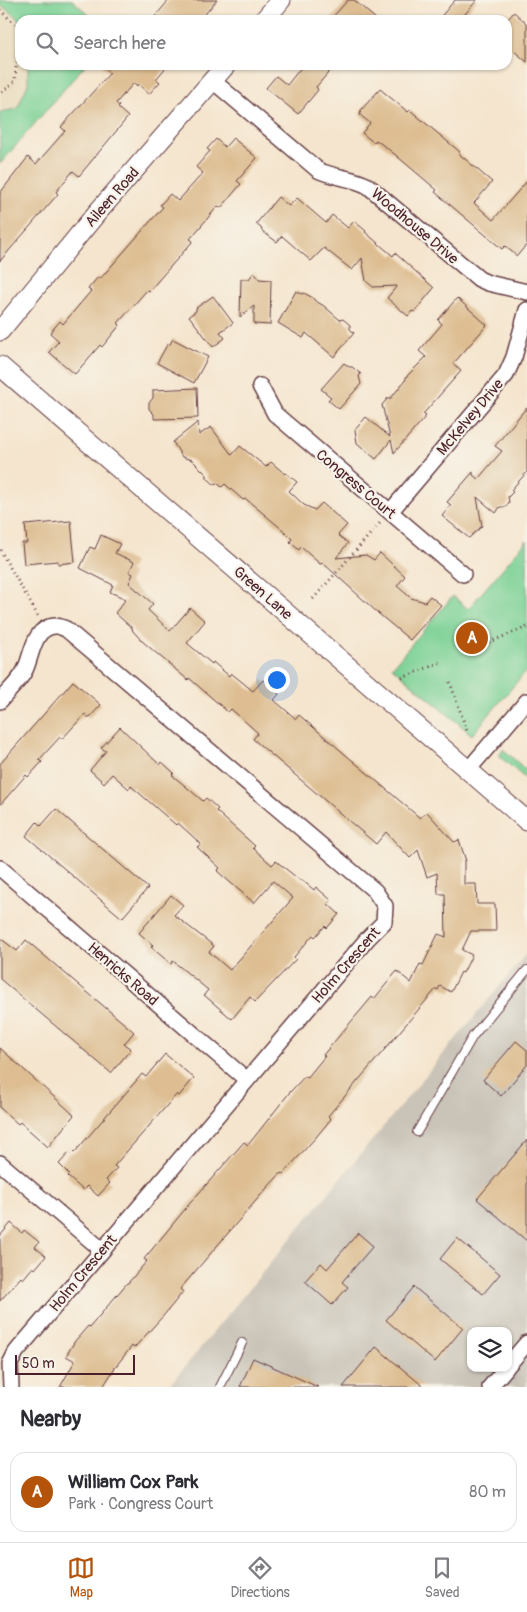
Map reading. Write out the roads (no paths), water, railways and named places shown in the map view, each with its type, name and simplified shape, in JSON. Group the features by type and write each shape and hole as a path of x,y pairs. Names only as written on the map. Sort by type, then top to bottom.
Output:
{"street":[{"path":"268,15 281,0"},
{"name":"Aileen Road","path":"0,331 96,214 222,70"},
{"name":"Woodhouse Drive","path":"213,81 318,170 332,176 352,179 368,186 479,279 498,286 527,292"},
{"name":"McKelvey Drive","path":"390,512 506,375 514,357 527,310"},
{"name":"Green Lane","path":"0,366 527,821"},
{"name":"Congress Court","path":"260,386 275,414 462,574"},
{"name":"Holm Crescent","path":"0,700 25,671 32,646 38,636 46,629 54,626 66,629 375,890 385,906 384,922 368,938 16,1352 10,1364 11,1387"},
{"path":"468,770 527,701"},
{"name":"Henricks Road","path":"0,868 247,1080"},
{"path":"0,1163 102,1250"},
{"path":"512,1360 527,1343"},
{"path":"490,1387 503,1372"}],"lane":[{"path":"417,1132 473,1036 527,970"},
{"path":"220,1387 242,1344"}],"place":[{"name":"William Cox Park","path":"472,638"}]}
